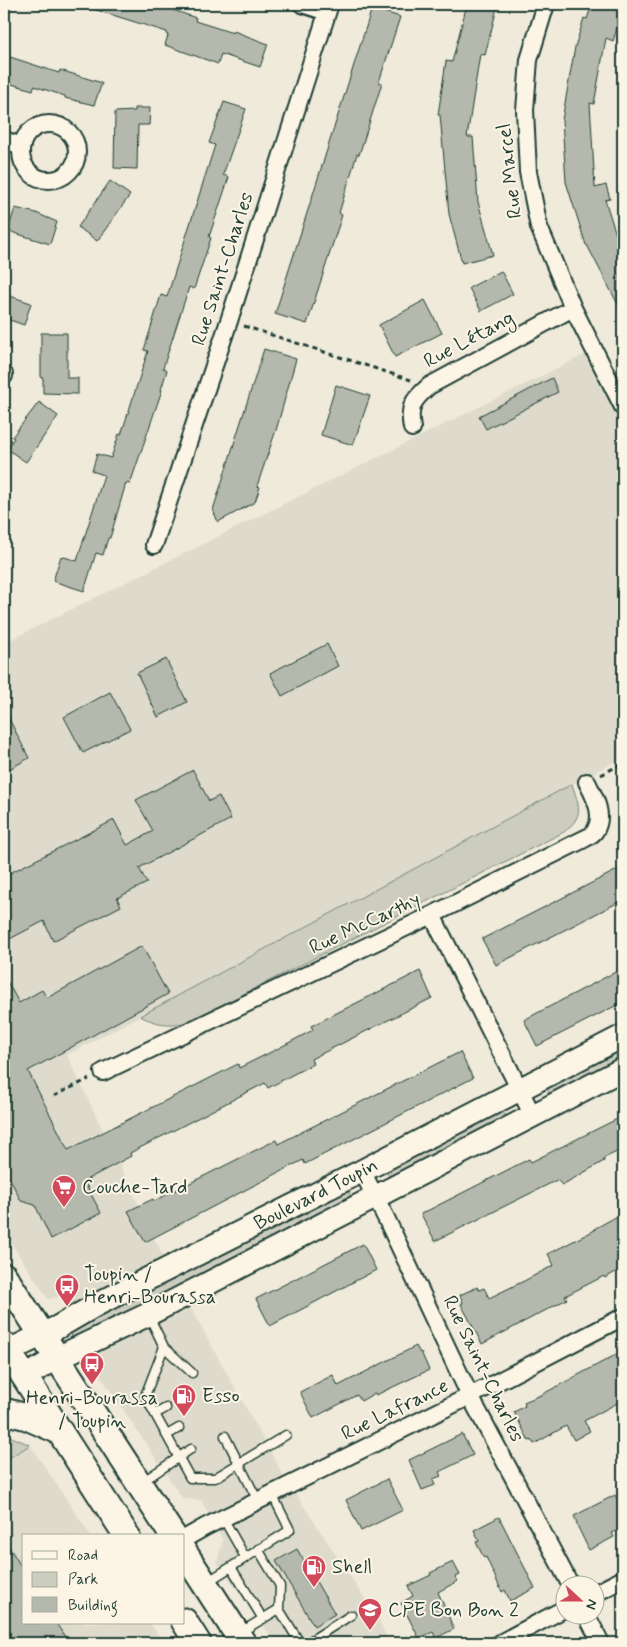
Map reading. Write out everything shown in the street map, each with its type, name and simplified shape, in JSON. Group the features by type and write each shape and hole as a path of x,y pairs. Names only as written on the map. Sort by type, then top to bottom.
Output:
{"main road":[{"path":"4,1276 172,1534"},
{"path":"10,1360 126,1534"},
{"path":"4,1411 27,1417 59,1431"},
{"path":"185,1554 240,1639"},
{"path":"185,1624 198,1643"}],"street":[{"path":"302,4 329,8"},
{"name":"Rue Marcel","path":"546,4 529,60 525,110 528,172 538,227 573,308 623,407"},
{"name":"Rue Saint-Charles","path":"154,546 229,321 329,8"},
{"path":"4,140 22,146"},
{"name":"Rue Létang","path":"412,428 411,405 428,386 573,308"},
{"name":"Rue McCarthy","path":"103,1072 432,915 582,840 595,832 598,819 598,804 587,782"},
{"path":"432,915 532,1116"},
{"name":"Boulevard Toupin","path":"10,1360 42,1335 96,1305 362,1171 623,1036"},
{"name":"Boulevard Toupin","path":"10,1360 57,1358 149,1314 623,1069"},
{"name":"Rue Saint-Charles","path":"362,1171 470,1396 565,1574"},
{"name":"Rue Lafrance","path":"185,1538 623,1317"},
{"path":"604,1589 623,1579"},
{"path":"500,1643 554,1614"},
{"path":"591,1624 601,1643"}],"lane":[{"path":"149,1314 164,1347 192,1373"},
{"path":"164,1347 145,1396 190,1478 215,1478 286,1435"},
{"path":"155,1414 166,1408"},
{"path":"167,1435 179,1428"},
{"path":"204,1583 290,1530 238,1464 226,1436"},
{"path":"139,1484 191,1449"},
{"path":"223,1518 245,1557"},
{"path":"258,1549 280,1586 279,1609 300,1643"},
{"path":"231,1567 263,1619"},
{"path":"240,1639 263,1619 279,1609"},
{"path":"307,1643 351,1615"}],"path":[{"path":"229,321 428,386"},
{"path":"587,782 623,763"},
{"path":"54,1096 103,1072"}],"shaded area":[{"path":"596,349 623,397 623,757 67,1055 170,1271 282,1473 378,1619 389,1643 276,1643 217,1562 223,1540 201,1500 183,1499 100,1375 105,1363 64,1296 48,1299 4,1232 4,643"},
{"path":"30,1445 90,1534 22,1534 22,1624 151,1624 164,1643 4,1643 4,1461"}],"green space":[{"path":"572,784 577,799 578,815 571,826 564,832 186,1023 163,1024 140,1016"},
{"path":"623,1044 623,1062 550,1095 547,1088"},
{"path":"500,1110 506,1115 506,1118 392,1178 386,1173 386,1170"},
{"path":"345,1190 349,1192 351,1197 346,1204 74,1339 72,1338 71,1332 93,1318"},
{"path":"4,1435 7,1435 30,1445 4,1461"}],"building":[{"path":"88,4 156,4 196,18 195,21 233,33 234,31 268,44 260,67 221,54 218,64 165,45 167,32 87,7"},
{"path":"467,4 498,4 485,55 480,54 467,137 473,137 478,202 493,255 462,263 449,214 440,115 438,115 446,61 452,62"},
{"path":"592,4 623,4 613,41 606,38 594,104 590,103 595,188 606,185 610,199 605,200 623,256 623,314 586,245 566,182 562,120 575,47 584,18 587,19"},
{"path":"372,8 400,17 379,82 382,83 359,155 357,154 339,213 342,215 307,324 275,314"},
{"path":"4,55 59,73 60,70 102,83 94,105 65,98 65,96 34,86 33,90 4,82"},
{"path":"224,102 246,109 223,175 229,177 194,289 189,287 163,368 167,370 162,390 130,484 126,483 110,538 108,538 103,555 96,553 84,591 53,581 61,556 77,561 104,475 92,471 97,454 111,458 119,434 121,435 148,351 144,350 161,295 167,297 215,145 209,143"},
{"path":"135,108 150,108 149,125 138,125 137,169 114,168 115,112 135,111"},
{"path":"110,181 130,195 97,241 78,227"},
{"path":"15,208 36,213 57,222 50,244 8,231"},
{"path":"501,271 513,294 481,311 469,288"},
{"path":"4,294 31,303 24,325 4,318"},
{"path":"425,300 442,333 395,357 379,325"},
{"path":"41,333 67,333 67,378 78,378 78,394 43,393"},
{"path":"264,349 296,359 277,427 257,486 260,487 255,502 218,522 213,510"},
{"path":"552,378 558,392 486,429 479,416"},
{"path":"336,385 370,396 353,445 321,435"},
{"path":"39,402 58,416 26,462 7,449 14,438 12,437"},
{"path":"327,644 338,666 282,696 270,673"},
{"path":"166,659 187,702 158,717 137,673"},
{"path":"110,692 130,729 83,753 64,717"},
{"path":"4,709 29,758 4,772"},
{"path":"193,770 209,801 219,796 231,819 139,868 147,883 117,898 121,906 53,941 44,921 4,942 4,876 114,820 127,845 153,831 136,800"},
{"path":"623,867 623,900 496,965 482,939"},
{"path":"142,946 168,994 28,1071 68,1150 238,1064 239,1068 277,1049 313,1030 311,1026 420,971 432,998 311,1059 313,1064 268,1088 265,1083 130,1153 131,1156 84,1181 101,1213 51,1239 35,1205 21,1201 4,1167 4,976 19,1003 42,990 47,998"},
{"path":"623,968 623,1002 537,1046 524,1020"},
{"path":"460,1052 473,1078 305,1164 303,1160 145,1242 128,1211 153,1199 154,1201 276,1140 278,1144"},
{"path":"623,1116 623,1149 604,1158 604,1161 562,1185 557,1180 435,1241 421,1214 529,1159 531,1162"},
{"path":"623,1213 623,1268 565,1296 567,1299 482,1344 461,1304 463,1303 460,1295 477,1287 479,1290 484,1288 489,1298 526,1280 554,1265 548,1254"},
{"path":"363,1244 376,1270 270,1326 256,1299"},
{"path":"416,1346 421,1352 429,1370 361,1401 357,1395 313,1418 300,1392 333,1375 338,1386"},
{"path":"623,1351 623,1400 584,1421 590,1431 574,1440 566,1426 534,1444 531,1440 529,1441 514,1412 525,1406 524,1402 541,1395"},
{"path":"462,1434 473,1455 439,1472 441,1476 433,1479 435,1485 422,1490 409,1460"},
{"path":"387,1479 403,1510 361,1531 346,1500"},
{"path":"615,1495 623,1510 623,1528 612,1533 614,1537 589,1550 574,1516"},
{"path":"499,1517 535,1588 510,1601 505,1590 502,1592 486,1557 484,1558 476,1542 479,1541 474,1530"},
{"path":"4,1539 22,1568 22,1624 57,1624 69,1643 4,1643"},
{"path":"297,1549 335,1614 314,1626 276,1561"},
{"path":"453,1562 460,1575 455,1577 458,1581 438,1592 454,1629 436,1638 433,1632 419,1638 401,1603 413,1596 408,1586"}],"place":[{"name":"Couche-Tard","path":"64,1208"},
{"name":"Toupin / Henri-Bourassa","path":"67,1307"},
{"name":"Henri-Bourassa / Toupin","path":"92,1385"},
{"name":"Esso","path":"184,1417"},
{"name":"Shell","path":"314,1588"},
{"name":"CPE Bon Bon 2","path":"370,1631"}]}
